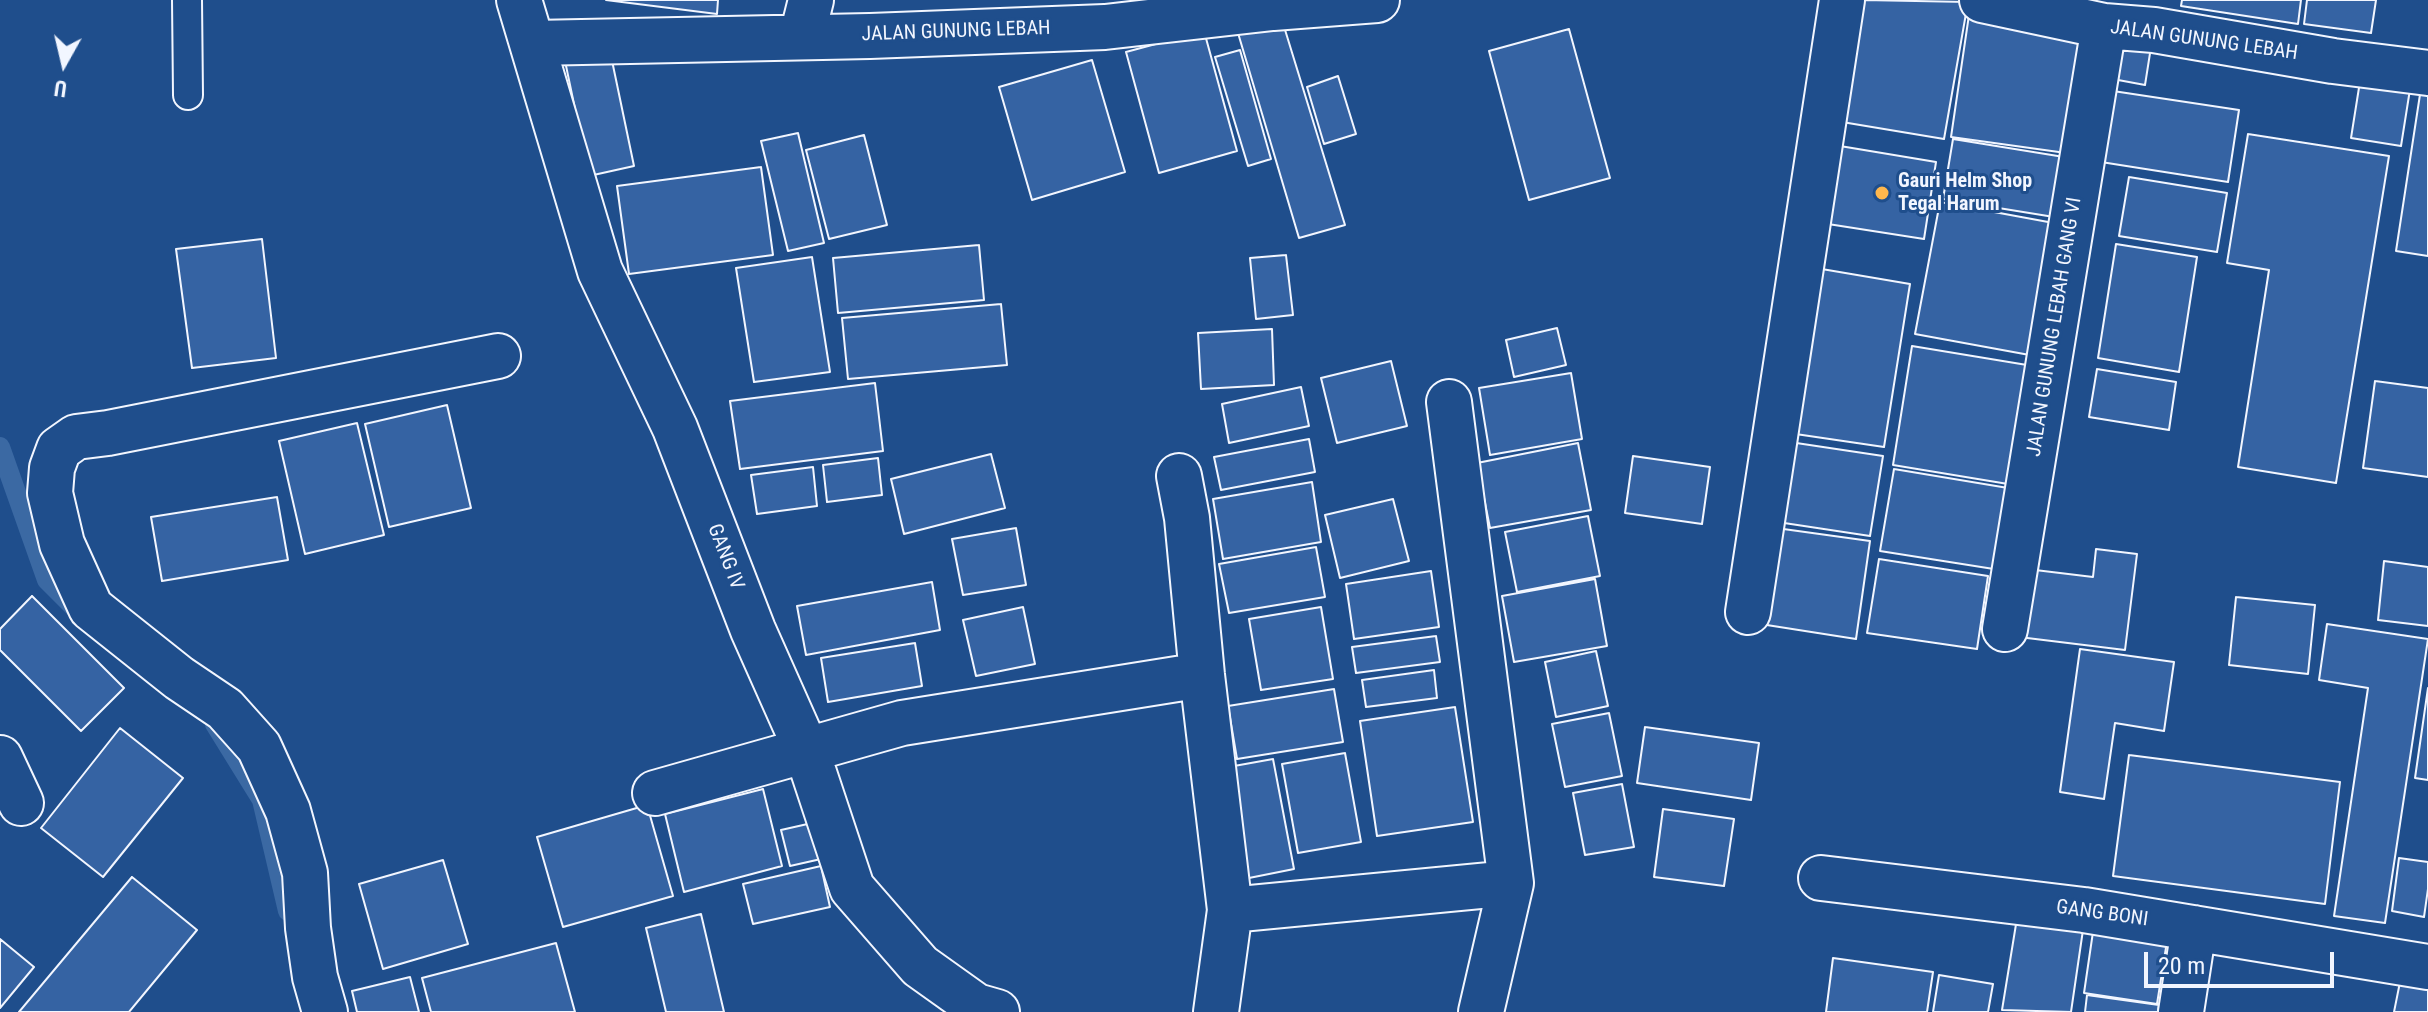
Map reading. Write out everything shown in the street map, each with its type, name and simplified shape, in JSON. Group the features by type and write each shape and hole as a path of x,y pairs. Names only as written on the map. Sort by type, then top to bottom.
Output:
{"street":[{"name":"GANG IV","path":"519,0 600,271 675,428 753,630 806,749 852,888 920,966 976,1006 997,1012"},
{"name":"JALAN GUNUNG LEBAH","path":"534,43 807,18 870,36 1105,27 1377,0"},
{"path":"1748,612 1842,0"},
{"name":"JALAN GUNUNG LEBAH","path":"1982,0 2104,26 2156,15 2333,61 2428,73"},
{"name":"JALAN GUNUNG LEBAH GANG VI","path":"2005,629 2104,26"},
{"path":"325,1012 315,977 305,873 288,811 259,747 225,709 179,678 91,608 62,544 50,493 52,468 59,449 76,437 498,356"},
{"path":"1449,402 1511,883 1481,1012"},
{"path":"1179,476 1187,518 1230,910 1216,1012"},
{"path":"655,793 902,723 1202,675"},
{"path":"0,758 21,803"},
{"name":"GANG BONI","path":"1821,878 2084,910 2428,967"},
{"path":"1230,910 1511,883"},
{"path":"2181,1012 2194,928"}],"lane":[{"path":"187,0 188,95"}],"building":[{"path":"606,0 718,0 717,14"},
{"path":"1863,0 1968,2 1944,139 1842,122"},
{"path":"2182,0 2301,0 2298,24 2181,6"},
{"path":"2307,0 2376,0 2371,33 2304,24"},
{"path":"1970,8 2086,24 2066,153 1951,137"},
{"path":"1282,20 1345,225 1299,238 1238,33"},
{"path":"1569,29 1610,178 1529,200 1489,51"},
{"path":"1204,31 1237,151 1159,173 1126,52"},
{"path":"2109,39 2151,47 2145,85 2102,77"},
{"path":"1240,50 1271,159 1248,166 1215,57"},
{"path":"610,51 634,166 589,176 565,61"},
{"path":"1092,60 1125,172 1032,200 999,87"},
{"path":"2361,75 2411,83 2401,146 2351,138"},
{"path":"1338,76 1356,134 1324,144 1307,87"},
{"path":"2421,88 2428,89 2428,256 2396,251"},
{"path":"2113,91 2239,110 2228,182 2101,162"},
{"path":"798,133 824,243 788,251 761,141"},
{"path":"2248,134 2389,156 2336,483 2238,467 2269,270 2227,263"},
{"path":"864,135 887,225 829,239 806,150"},
{"path":"1953,139 2064,157 2054,217 1943,199"},
{"name":"Gauri Helm Shop Tegal Harum","path":"1840,146 1936,162 1924,239 1828,224"},
{"path":"761,167 773,255 629,274 617,186"},
{"path":"2129,177 2227,193 2217,252 2119,236"},
{"path":"1940,202 2059,224 2035,356 1915,334"},
{"path":"262,239 276,358 192,368 176,249"},
{"path":"2116,244 2197,257 2179,372 2098,358"},
{"path":"979,245 984,300 838,313 833,258"},
{"path":"1286,255 1293,315 1256,319 1250,258"},
{"path":"812,257 830,372 754,382 736,268"},
{"path":"1810,267 1910,284 1884,447 1782,432"},
{"path":"1001,304 1007,365 848,379 842,318"},
{"path":"1557,328 1566,365 1514,377 1506,340"},
{"path":"1272,329 1274,385 1201,389 1198,333"},
{"path":"1912,346 2033,366 2014,485 1893,465"},
{"path":"1391,361 1407,426 1337,443 1321,378"},
{"path":"2097,369 2176,382 2169,430 2089,417"},
{"path":"1571,373 1582,439 1490,455 1479,388"},
{"path":"2375,381 2428,388 2428,477 2363,468"},
{"path":"875,383 883,451 740,469 730,401"},
{"path":"1301,387 1309,426 1229,443 1222,404"},
{"path":"447,405 471,508 389,527 365,424"},
{"path":"357,423 384,535 305,554 279,441"},
{"path":"1309,439 1315,472 1221,490 1214,457"},
{"path":"1783,441 1883,456 1870,536 1771,521"},
{"path":"1578,443 1591,510 1490,528 1477,463"},
{"path":"991,454 1005,508 904,534 891,479"},
{"path":"1633,456 1710,467 1702,524 1625,513"},
{"path":"878,458 882,495 827,502 823,465"},
{"path":"813,467 817,506 757,514 751,475"},
{"path":"1894,469 2014,489 2000,570 1880,551"},
{"path":"1312,482 1321,542 1223,559 1213,499"},
{"path":"277,497 288,560 162,581 151,517"},
{"path":"1393,499 1409,561 1340,578 1325,515"},
{"path":"1588,516 1600,576 1517,592 1505,532"},
{"path":"1769,527 1870,541 1856,639 1754,623"},
{"path":"1016,528 1026,585 963,595 952,539"},
{"path":"1316,547 1325,597 1229,613 1219,564"},
{"path":"2096,549 2137,554 2125,650 2019,637 2027,569 2093,577"},
{"path":"1879,559 1988,576 1977,649 1867,633"},
{"path":"2384,561 2428,567 2428,626 2378,620"},
{"path":"1431,571 1439,627 1354,639 1346,584"},
{"path":"1595,579 1607,646 1514,662 1502,596"},
{"path":"932,582 940,630 806,655 797,606"},
{"path":"32,596 124,688 81,731 0,650 0,629"},
{"path":"2236,597 2315,605 2308,674 2229,665"},
{"path":"1023,607 1035,664 976,676 963,620"},
{"path":"1321,607 1333,679 1261,690 1249,619"},
{"path":"2327,624 2428,639 2385,923 2334,916 2368,688 2319,680"},
{"path":"1436,636 1440,662 1356,673 1352,647"},
{"path":"915,643 922,686 828,702 821,658"},
{"path":"2080,649 2174,662 2164,731 2115,723 2104,799 2060,792"},
{"path":"1596,651 1608,706 1556,717 1545,662"},
{"path":"1434,670 1437,698 1366,707 1362,680"},
{"path":"2428,688 2428,780 2415,778"},
{"path":"1334,689 1343,742 1237,759 1228,706"},
{"path":"1455,707 1473,822 1377,836 1360,721"},
{"path":"1609,713 1622,776 1565,787 1552,724"},
{"path":"1645,727 1759,743 1751,800 1637,783"},
{"path":"120,728 183,778 103,877 41,828"},
{"path":"1345,753 1361,842 1298,853 1282,764"},
{"path":"2129,755 2340,782 2325,904 2113,876"},
{"path":"1273,759 1294,869 1244,879 1223,768"},
{"path":"1622,784 1634,847 1585,855 1573,793"},
{"path":"763,789 782,866 684,892 665,814"},
{"path":"647,805 673,896 563,927 537,837"},
{"path":"1663,809 1734,819 1724,886 1654,877"},
{"path":"812,823 821,859 790,866 781,830"},
{"path":"2399,858 2428,862 2424,917 2392,911"},
{"path":"443,860 468,944 383,969 359,884"},
{"path":"821,866 830,907 753,924 743,884"},
{"path":"132,877 197,930 129,1012 19,1012"},
{"path":"2018,912 2084,923 2071,1012 2002,1010"},
{"path":"701,914 724,1012 666,1012 646,928"},
{"path":"2094,925 2168,935 2157,1004 2084,993"},
{"path":"0,939 34,967 0,1008"},
{"path":"556,943 575,1012 431,1012 422,978"},
{"path":"1833,958 1933,972 1927,1012 1826,1012"},
{"path":"2402,972 2428,976 2428,1012 2394,1012"},
{"path":"1939,975 1993,984 1988,1012 1933,1012"},
{"path":"410,977 419,1012 357,1012 352,991"},
{"path":"2087,995 2159,1005 2158,1012 2085,1012"}],"waterway":[{"path":"0,447 47,580 80,613"},
{"path":"215,724 262,800 288,911"}],"place":[{"name":"Gauri Helm Shop Tegal Harum","path":"1882,193"}]}
